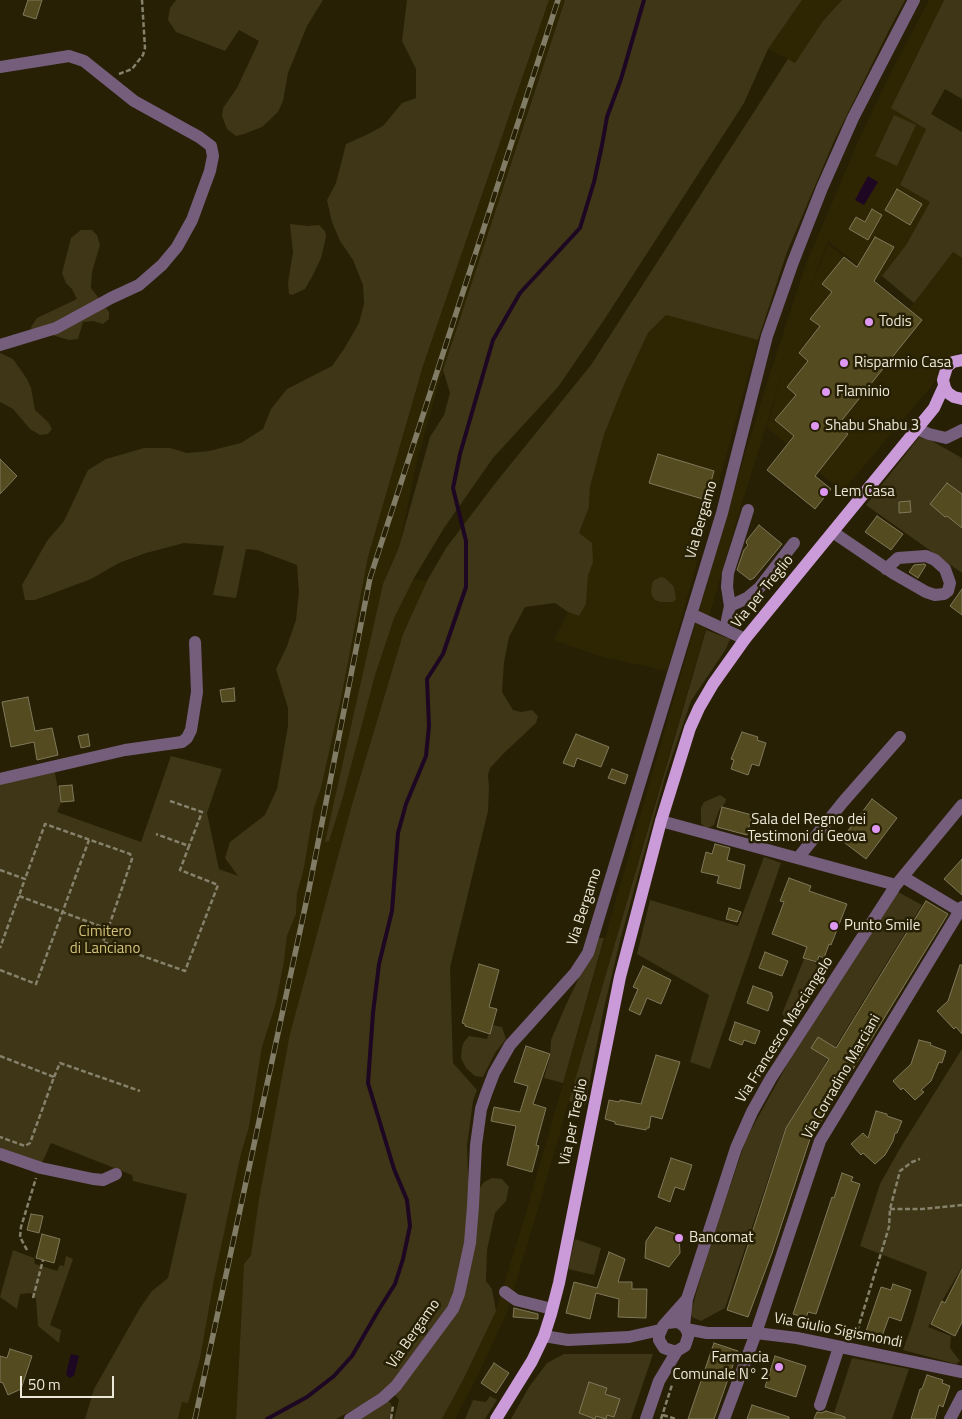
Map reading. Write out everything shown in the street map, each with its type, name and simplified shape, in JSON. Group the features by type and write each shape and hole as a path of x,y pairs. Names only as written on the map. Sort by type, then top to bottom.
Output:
{"main road":[{"name":"Via per Treglio","path":"496,1419 532,1361 544,1336 552,1309 559,1283 620,977 661,821 690,728 713,684 745,639 934,408 944,386 943,375 947,367 953,362 962,360"},
{"path":"944,386 950,394 960,398"},
{"name":"Via per Treglio","path":"934,408 960,398"}],"street":[{"name":"Via Bergamo","path":"350,1419 383,1398 396,1386 453,1309 459,1294 470,1243 474,1206 476,1145 481,1110 486,1094 494,1073 510,1045 575,973 588,953 722,513 767,336 822,188 853,118 914,0"},
{"path":"0,67 69,56 84,61 134,100 199,137 211,146 213,156 210,171 192,220 177,247 162,265 139,285 56,328 0,345"},
{"path":"917,429 946,438 962,430"},
{"path":"727,620 730,606 727,587 728,573 748,510"},
{"path":"833,532 886,568 926,592 944,594 948,591 950,583 945,569 935,560 926,556 898,558 892,561 886,568"},
{"path":"730,606 747,598 760,586 794,543"},
{"path":"691,614 745,639"},
{"path":"0,779 126,750 182,742 188,738 192,730 197,692 195,642"},
{"path":"798,858 843,802 900,737"},
{"name":"Via Francesco Masciangelo","path":"685,1328 687,1299 736,1148 752,1112 771,1078 900,881 962,805"},
{"path":"661,821 798,858 900,881 961,909"},
{"name":"Via Corradino Marciani","path":"724,1419 756,1333 820,1142 961,909"},
{"path":"0,1154 37,1167 103,1180 116,1174"},
{"path":"505,1292 516,1300 552,1309"},
{"name":"Via Francesco Masciangelo","path":"663,1327 687,1299"},
{"path":"544,1336 568,1340 629,1337 676,1322 685,1328 688,1337 660,1381 646,1419"},
{"path":"660,1381 663,1346 659,1340 663,1327"},
{"name":"Via Giulio Sigismondi","path":"685,1328 707,1333 756,1333 797,1338 962,1372"},
{"path":"629,1337 663,1346 673,1351 707,1333"},
{"path":"820,1405 839,1347"},
{"path":"950,1419 962,1396"}],"path":[{"path":"105,78 132,69 143,55 145,30 142,0"},
{"path":"0,948 46,824 130,854 132,859 103,942 186,971 218,885 180,870 202,812 170,801"},
{"path":"156,834 189,846"},
{"path":"0,970 36,984 89,840"},
{"path":"0,870 25,879"},
{"path":"19,896 108,929"},
{"path":"0,1056 54,1077"},
{"path":"0,1137 25,1146 30,1143 60,1063 140,1091"},
{"path":"852,1350 889,1227 890,1209 900,1172 912,1162 920,1159"},
{"path":"27,1250 20,1237 21,1226 37,1174 37,1167"},
{"path":"890,1209 922,1209 962,1205"},
{"path":"33,1298 44,1260"},
{"path":"663,1415 676,1419"}],"shaded area":[{"path":"549,0 565,0 443,370 418,457 399,547 387,574 427,581 403,634 353,801 264,1173 251,1255 244,1264 236,1419 178,1419 182,1401 188,1402 200,1359 214,1280 241,1154 249,1127 262,1047 276,1003 287,936 296,914 297,894 304,868 314,808 321,788 341,699 368,557 423,366"},
{"path":"802,0 842,0 823,21 795,63 768,49"},
{"path":"929,0 944,0 903,83 926,129 900,185 930,202 906,245 878,281 828,241 806,301 828,244 909,309 953,252 962,258 962,350 842,492 767,427 785,366 741,506 506,1315 455,1419 442,1419 496,1311 730,503 806,264 860,137 890,74"},
{"path":"868,176 878,182 864,205 855,200"},
{"path":"666,315 758,340 667,671 599,656 554,640 568,612 579,616 586,604 588,576 593,562 579,533 589,507 590,487 604,435 623,387 648,333"},
{"path":"71,1354 79,1356 74,1376 69,1378 66,1374"}],"green space":[{"path":"176,0 323,0 307,26 288,73 283,101 278,112 262,127 236,136 227,129 222,116 223,108 237,88 259,41 239,30 225,51 176,32 168,20 170,8"},
{"name":"Cimitero di Lanciano","path":"407,0 549,0 423,366 368,557 341,699 321,788 314,808 304,868 297,894 296,914 287,936 276,1003 262,1047 249,1127 241,1154 214,1280 200,1359 188,1403 182,1402 178,1419 85,1419 94,1389 140,1308 152,1291 168,1278 187,1194 133,1181 132,1175 51,1143 41,1165 0,1151 0,781 54,769 61,803 57,812 141,842 171,756 222,769 207,813 219,869 238,876 225,858 230,842 265,815 277,789 288,726 288,708 276,669 296,620 299,592 297,565 257,550 246,549 236,598 213,595 224,546 184,543 146,553 119,563 91,579 35,600 25,600 22,585 47,541 64,521 88,470 106,459 144,448 170,448 187,453 209,451 241,443 263,429 271,409 287,389 332,366 344,349 359,323 364,304 363,285 353,260 340,241 332,222 327,200 336,183 346,144 383,126 402,103 416,98 416,69 402,41"},
{"path":"565,0 802,0 768,49 744,103 604,320 558,387 493,458 444,528 414,578 394,618 375,675 342,800 329,841 325,842 383,584 399,547 430,437 444,415 450,393 443,370"},
{"path":"842,0 905,0 834,141 787,252 758,340 666,315 648,333 623,387 604,435 590,487 589,507 579,533 592,543 593,562 588,576 586,604 579,616 568,612 555,603 525,607 509,637 504,662 502,692 513,710 521,712 532,710 538,716 536,723 490,768 488,775 488,811 450,968 453,1063 477,1090 473,1101 467,1146 470,1190 476,1193 484,1182 492,1178 502,1179 509,1187 506,1201 495,1213 487,1250 486,1281 492,1289 496,1311 442,1419 394,1419 399,1400 395,1395 358,1407 336,1419 236,1419 244,1264 251,1255 259,1199 290,1034 353,801 403,634 427,581 446,548 497,481 591,365 788,59 795,63 823,21"},
{"path":"944,0 962,0 962,99 945,89 931,114 962,132 962,258 953,252 914,303 882,276 906,245 930,202 900,185 926,129 891,108"},
{"path":"894,115 916,125 897,166 875,156"},
{"path":"290,224 319,225 325,231 326,237 321,258 305,289 292,295 289,294 288,283 293,252"},
{"path":"81,230 92,230 97,235 100,245 92,272 91,288 109,312 109,319 103,324 93,321 83,322 78,339 69,340 49,334 32,333 31,327 37,318 77,299 72,289 66,283 62,273 71,238"},
{"path":"0,353 13,359 27,379 31,388 35,410 48,422 52,429 48,434 40,435 30,429 13,409 0,402"},
{"path":"919,437 932,441 962,458 962,573 866,505"},
{"path":"661,577 665,578 674,587 676,599 673,602 661,602 655,600 652,596 653,581"},
{"path":"706,630 730,639 726,649 691,701 665,777 620,941 604,1008 585,1105 569,1101"},
{"path":"720,795 726,799 725,803 719,810 714,825 705,828 701,823 701,808 704,802"},
{"path":"764,857 781,863 710,1069 690,1062 709,995 637,954 650,900 738,926"},
{"path":"898,892 922,905 785,1129 725,1308 701,1321 692,1317 691,1312 705,1262 746,1139 788,1063"},
{"path":"598,938 604,938 563,1083 544,1078 550,1057 551,1040"},
{"path":"804,959 823,965 789,1021 782,1014"},
{"path":"492,1025 502,1027 506,1039 495,1053 483,1077 475,1076 466,1068 461,1058 462,1047 469,1036 487,1039"},
{"path":"962,1049 962,1267 928,1327 951,1336 950,1348 960,1361 956,1364 903,1350 927,1272 860,1246 880,1184"},
{"path":"575,1239 601,1248 594,1275 568,1269"},
{"path":"13,1250 34,1258 35,1264 57,1271 60,1265 64,1266 66,1256 73,1259 50,1325 61,1330 59,1343 38,1326 36,1299 31,1293 20,1294 17,1309 0,1297"},
{"path":"564,1354 653,1354 631,1419 511,1419 529,1387 547,1363"},
{"path":"852,1358 909,1369 892,1419 832,1419"},
{"path":"490,1396 497,1400 485,1419 465,1419 473,1400 486,1402"},
{"path":"388,1401 391,1403 392,1411 389,1419 357,1419"}],"building":[{"path":"28,0 42,0 36,19 23,15"},
{"path":"897,189 922,204 910,225 885,210"},
{"path":"872,209 882,215 868,240 849,229 856,217 865,222"},
{"path":"875,237 894,247 874,281 922,320 838,425 848,434 815,476 831,489 815,509 767,470 794,436 775,420 796,395 787,387 808,361 799,353 820,326 810,319 832,292 822,284 844,257 857,267"},
{"path":"658,454 714,471 706,500 649,483"},
{"path":"0,459 17,476 0,494"},
{"path":"947,483 962,494 962,528 930,504"},
{"path":"910,501 911,512 899,513 899,502"},
{"path":"877,516 903,534 891,550 865,532"},
{"path":"759,525 782,544 754,578 750,580 737,570 744,550 748,545 746,543 747,540"},
{"path":"914,565 926,565 918,578 909,572"},
{"path":"962,589 962,615 950,606"},
{"path":"234,688 235,701 222,702 220,690"},
{"path":"28,697 35,731 52,728 58,755 37,760 34,742 11,747 2,702"},
{"path":"742,732 758,737 757,740 766,743 759,766 752,764 748,775 731,769 734,760 731,759"},
{"path":"88,734 90,746 81,748 78,736"},
{"path":"576,734 609,747 601,767 577,758 574,767 563,763"},
{"path":"612,769 628,775 625,784 608,778"},
{"path":"72,785 74,801 61,802 59,786"},
{"path":"872,799 897,818 866,859 841,840"},
{"path":"722,807 752,815 747,835 717,827"},
{"path":"715,844 730,848 727,860 745,865 740,889 717,883 719,876 701,872 706,852 712,854"},
{"path":"962,859 962,895 944,879"},
{"path":"789,878 811,886 809,891 847,904 831,945 829,944 824,958 819,956 817,962 803,958 807,947 772,934 784,902 780,901"},
{"path":"926,901 948,914 810,1139 772,1253 748,1317 727,1310 786,1128 829,1059 811,1048 818,1037 836,1048"},
{"path":"729,908 741,912 737,922 726,919"},
{"path":"765,952 788,961 782,976 759,968"},
{"path":"479,964 499,970 489,1007 497,1009 490,1034 465,1026 462,1023"},
{"path":"960,965 962,965 962,1034 956,1027 954,1029 937,1011 948,1001"},
{"path":"643,966 671,980 661,1004 647,998 640,1015 629,1010 638,989 633,987"},
{"path":"753,986 772,993 771,995 773,996 768,1011 747,1003"},
{"path":"735,1022 760,1031 755,1044 744,1040 742,1045 729,1040"},
{"path":"919,1040 931,1043 930,1045 946,1051 942,1063 939,1062 931,1081 921,1090 924,1092 915,1100 903,1088 901,1090 893,1081 911,1064"},
{"path":"526,1046 550,1054 533,1104 546,1108 536,1145 539,1146 532,1172 507,1165 516,1126 491,1121 494,1107 520,1112 528,1086 514,1082"},
{"path":"656,1055 680,1062 662,1119 651,1116 649,1128 646,1130 615,1124 615,1122 605,1119 609,1100 641,1104"},
{"path":"876,1111 902,1121 885,1155 875,1164 863,1153 861,1155 851,1144 863,1133 868,1138"},
{"path":"671,1158 692,1165 684,1190 675,1187 670,1202 658,1197"},
{"path":"842,1173 853,1177 851,1181 860,1184 816,1314 808,1312 806,1318 793,1314 832,1197 834,1198"},
{"path":"31,1214 43,1216 39,1233 27,1230"},
{"path":"656,1227 679,1235 680,1253 669,1267 645,1258 646,1241"},
{"path":"42,1234 60,1239 54,1263 36,1258"},
{"path":"609,1252 625,1259 618,1282 632,1282 632,1289 647,1289 646,1318 618,1317 619,1299 596,1293 590,1319 566,1313 574,1282 597,1288"},
{"path":"962,1269 962,1322 955,1336 931,1324 942,1301 945,1303"},
{"path":"893,1284 911,1290 901,1321 889,1317 881,1339 865,1334 881,1287 891,1290"},
{"path":"514,1308 538,1314 538,1319 513,1317"},
{"path":"714,1343 738,1351 714,1419 688,1419"},
{"path":"10,1349 32,1356 21,1389 8,1395 3,1383 0,1382 0,1356 7,1358"},
{"path":"775,1356 806,1366 796,1397 765,1387"},
{"path":"494,1363 509,1373 496,1393 481,1383"},
{"path":"927,1375 943,1380 942,1383 950,1386 943,1407 939,1405 935,1419 911,1419 920,1389 922,1389"},
{"path":"589,1382 607,1388 605,1394 620,1399 614,1417 607,1415 606,1419 596,1416 595,1419 579,1413"},
{"path":"752,1405 789,1417 789,1419 747,1419"},
{"path":"826,1411 845,1417 845,1419 814,1419 817,1412"}],"waterway":[{"path":"267,1419 307,1397 334,1376 352,1356 395,1284 403,1259 410,1226 407,1200 394,1169 368,1083 373,1013 379,964 392,911 398,833 406,804 426,756 429,726 427,679 443,654 466,587 466,541 453,488 460,454 493,340 520,293 580,228 594,182 607,117 621,79 644,0"}],"railway":[{"path":"195,1419 309,889 370,578 558,0"}],"place":[{"name":"Todis","path":"869,322"},
{"name":"Risparmio Casa","path":"844,363"},
{"name":"Flaminio","path":"826,392"},
{"name":"Shabu Shabu 3","path":"815,426"},
{"name":"Lem Casa","path":"824,492"},
{"name":"Sala del Regno dei Testimoni di Geova","path":"876,829"},
{"name":"Punto Smile","path":"834,926"},
{"name":"Bancomat","path":"679,1238"},
{"name":"Farmacia Comunale N° 2","path":"779,1367"}]}
